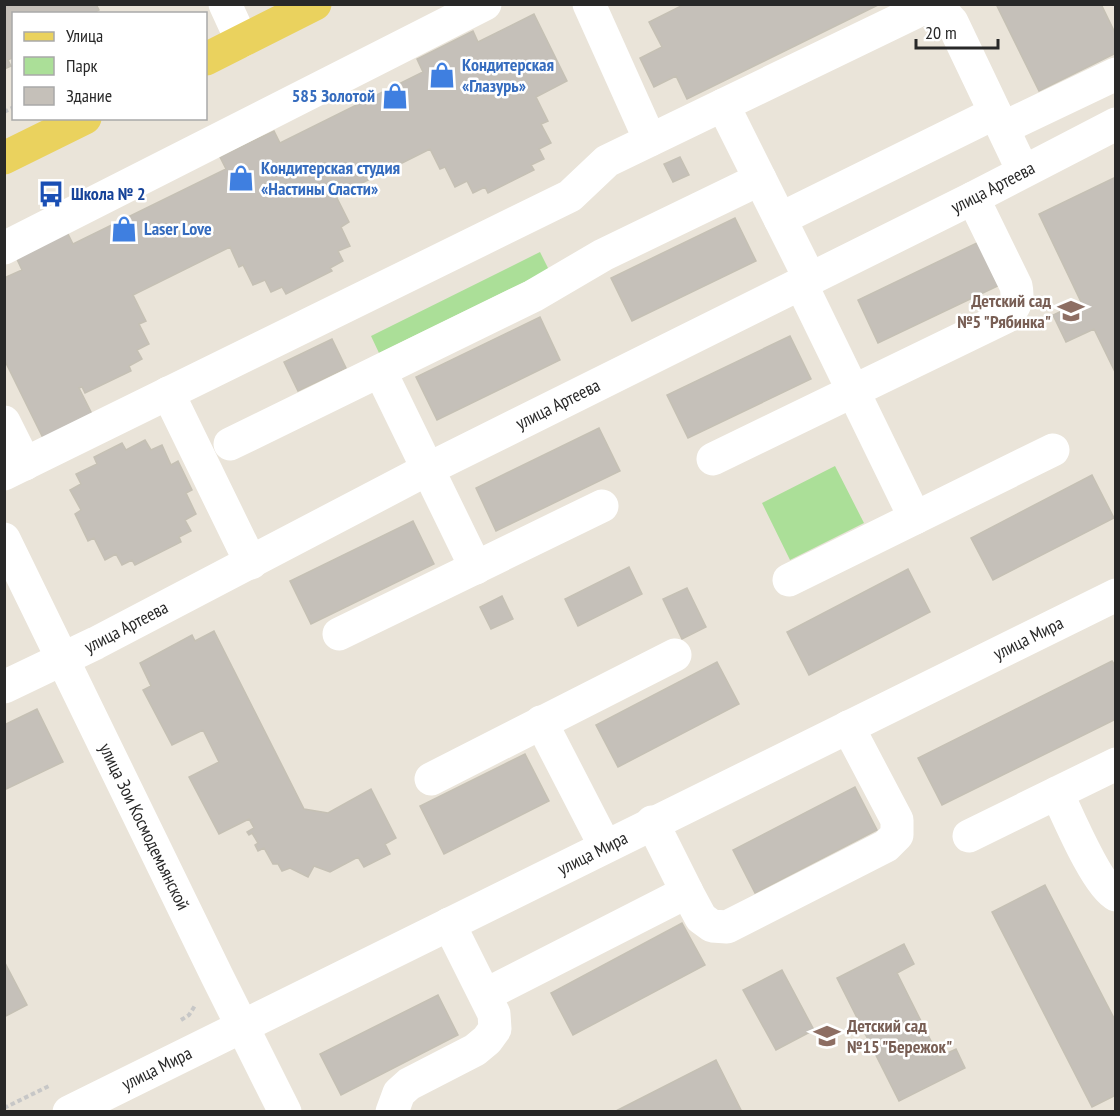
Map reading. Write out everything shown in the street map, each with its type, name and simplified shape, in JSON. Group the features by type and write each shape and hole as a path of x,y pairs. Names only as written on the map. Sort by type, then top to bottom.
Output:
{"main road":[{"path":"207,58 315,4"},
{"path":"4,158 81,120"}],"street":[{"path":"225,4 242,41"},
{"path":"4,248 485,4"},
{"path":"589,4 650,140"},
{"path":"4,422 15,469 570,196 607,161 920,10 933,8 944,12 952,22 1023,171"},
{"path":"780,219 999,120 1116,74"},
{"path":"723,105 780,219 853,391 915,518"},
{"name":"улица Артеева","path":"4,687 251,563 428,470 973,198 1116,124"},
{"path":"230,444 533,296 603,255 760,179"},
{"path":"713,459 1006,317 1014,308 1018,297 1016,286 973,198"},
{"path":"380,371 476,568"},
{"path":"168,393 251,563"},
{"path":"789,580 1053,450"},
{"path":"339,634 602,506"},
{"name":"улица Зои Космодемьянской","path":"4,539 285,1112"},
{"name":"улица Мира","path":"62,1097 107,1103 241,1025 1116,595"},
{"path":"431,779 675,655"},
{"path":"541,722 605,846"},
{"path":"652,822 701,918 712,926 727,927 886,846 897,835 897,820 848,727"},
{"path":"969,836 1116,764"},
{"path":"1057,793 1099,877 1110,892 1116,895"},
{"path":"485,995 687,892"},
{"path":"392,1112 399,1093 409,1084 475,1050 487,1041 495,1029 494,1014 449,924"}],"path":[{"path":"178,1023 189,1015 198,1001"},
{"path":"4,1108 62,1097"}],"green space":[{"path":"540,252 549,270 379,353 371,336"},
{"path":"835,466 864,523 790,560 762,503"}],"building":[{"path":"4,4 96,4 99,10 96,12 12,12 12,58 8,60 11,66 4,69"},
{"path":"685,4 880,4 687,99 676,76 654,87 640,58 662,47 649,22"},
{"path":"996,4 1101,4 1116,35 1116,53 1039,91"},
{"path":"534,14 567,81 536,97 548,121 541,124 551,143 539,149 544,159 531,165 534,170 488,193 485,187 473,193 467,181 455,187 445,167 440,169 430,149 336,196 349,222 341,227 350,246 338,251 343,261 330,268 332,271 286,294 282,287 271,292 265,280 253,285 243,265 239,267 230,247 133,295 146,321 139,324 149,344 137,350 142,359 129,366 131,371 85,393 82,387 79,388 93,416 44,440 4,359 4,278 22,270 16,257 67,232 73,244 226,169 220,157 274,131 280,143 423,72 417,59 473,31 478,42"},
{"path":"680,157 689,175 673,182 664,164"},
{"path":"1116,177 1116,374 1094,329 1066,342 1053,315 1081,302 1039,214"},
{"path":"735,218 756,261 632,321 611,278"},
{"path":"981,241 1002,284 878,343 858,300"},
{"path":"540,317 560,360 437,420 416,377"},
{"path":"790,336 811,379 688,438 667,395"},
{"path":"332,339 346,368 298,391 284,362"},
{"path":"599,428 620,471 496,531 476,488"},
{"path":"145,440 151,450 162,445 171,465 178,461 192,490 186,493 196,514 185,520 191,531 179,537 181,542 135,565 132,560 122,565 116,554 105,560 94,538 88,541 75,514 81,510 70,490 81,484 76,474 97,464 94,457 122,443 126,450"},
{"path":"1092,475 1114,518 993,580 971,538"},
{"path":"413,521 434,564 311,624 290,581"},
{"path":"629,567 642,594 578,626 565,599"},
{"path":"908,569 930,612 809,675 787,632"},
{"path":"687,588 706,627 682,639 663,599"},
{"path":"502,596 513,619 491,629 480,607"},
{"path":"214,631 304,809 328,813 371,789 396,838 385,844 390,854 364,867 358,857 330,872 314,866 308,877 290,868 282,871 278,864 273,864 264,848 258,851 255,845 258,843 252,833 249,835 247,832 254,828 249,819 219,834 189,777 219,762 203,730 172,745 143,690 151,686 140,663 192,635 195,641"},
{"path":"1112,661 1116,667 1116,719 942,805 918,758"},
{"path":"717,662 739,704 618,767 596,725"},
{"path":"37,709 63,762 4,790 4,725"},
{"path":"525,754 549,801 444,854 420,806"},
{"path":"855,787 877,830 755,893 733,850"},
{"path":"1045,885 1116,1022 1116,1095 1092,1107 992,912"},
{"path":"682,923 705,965 573,1035 551,993"},
{"path":"904,944 914,964 897,973 939,1057 956,1049 965,1068 899,1101 837,978"},
{"path":"4,961 27,1005 4,1017"},
{"path":"782,970 814,1030 776,1050 743,990"},
{"path":"438,995 458,1035 341,1095 320,1054"},
{"path":"716,1060 742,1112 614,1112"}],"place":[{"name":"Кондитерская «Глазурь»","path":"442,75"},
{"name":"585 Золотой","path":"395,96"},
{"name":"Кондитерская студия «Настины Сласти»","path":"241,178"},
{"name":"Школа № 2","path":"51,194"},
{"name":"Laser Love","path":"124,229"},
{"name":"Детский сад №5 \"Рябинка\"","path":"1071,311"},
{"name":"Детский сад №15 \"Бережок\"","path":"827,1036"}]}
